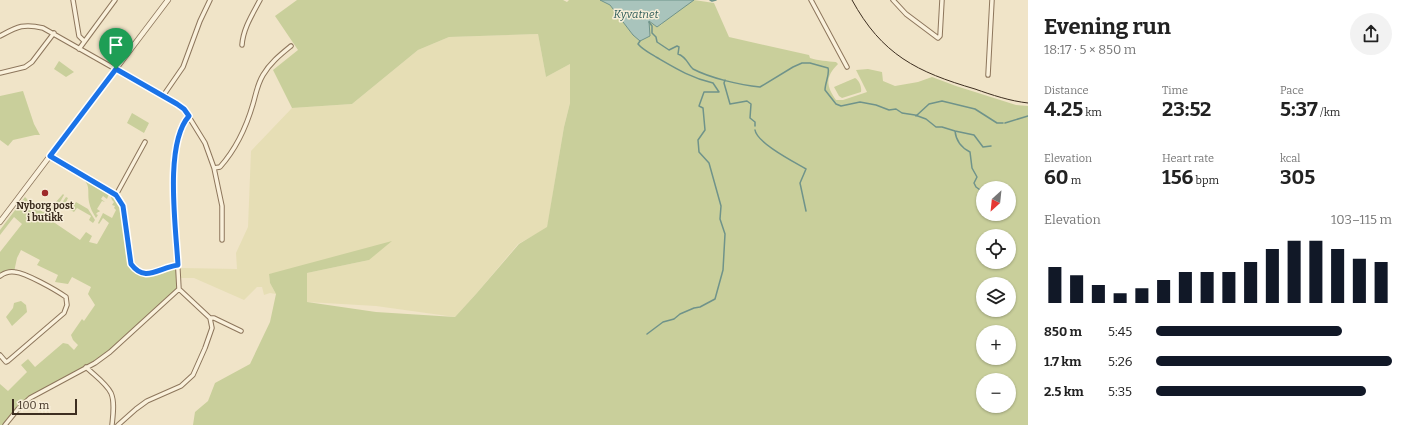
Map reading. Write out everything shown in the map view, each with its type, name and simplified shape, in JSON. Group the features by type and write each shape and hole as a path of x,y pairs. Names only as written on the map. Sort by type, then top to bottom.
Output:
{"street":[{"path":"73,0 79,36 84,41"},
{"path":"79,49 114,0"},
{"path":"0,222 168,0"},
{"path":"163,96 183,67 210,0"},
{"path":"242,45 245,28 260,0"},
{"path":"811,0 847,67"},
{"path":"894,0 906,14 936,37 940,38 942,0"},
{"path":"988,75 992,0"},
{"path":"0,36 26,25 42,28 54,33 184,109 205,142 214,168 222,206 222,240"},
{"path":"0,73 25,68 32,62 54,33"},
{"path":"214,168 220,167 229,157 242,135 253,105 256,90 263,74 278,56 291,46"},
{"path":"189,116 185,120 173,162 179,289 210,318 214,318 241,331"},
{"path":"116,195 145,142"},
{"path":"50,156 116,195 123,206 131,264 135,270 142,274 147,274 169,266 178,265"},
{"path":"0,276 11,271 20,273 59,292 66,297 67,305 64,314 6,362 0,355"},
{"path":"5,425 18,409 30,398 110,352 179,289"},
{"path":"118,425 147,401 181,386 193,375 212,328 210,318"},
{"path":"86,367 111,392 113,404 112,425"}],"shaded area":[{"path":"538,34 546,77 570,64 570,103 564,127 547,228 518,244 455,317 376,306 307,302 307,273 369,260 269,274 270,283 276,294 270,293 264,295 262,287 257,287 244,300 194,278 181,278 181,268 237,269 236,253 248,227 251,151 292,108 352,104 418,50 449,37"}],"green space":[{"path":"297,0 563,0 567,2 569,0 600,0 610,5 633,35 649,21 655,26 661,25 694,0 714,3 729,37 809,55 810,58 813,59 836,62 838,64 831,73 828,82 830,90 836,100 843,100 867,92 856,70 868,69 882,72 883,81 895,86 918,82 932,77 1016,105 1028,106 1028,425 193,425 195,412 208,401 215,383 250,364 270,322 276,294 270,283 269,274 392,241 369,260 307,273 307,302 376,312 455,317 519,244 547,227 564,127 570,103 570,64 546,77 538,34 449,37 418,50 352,104 292,108 273,70 298,50 275,16"},
{"path":"59,61 74,72 66,77 54,69"},
{"path":"855,78 860,84 861,92 842,98 839,96 834,87"},
{"path":"23,91 34,124 40,135 13,140 8,146 0,140 0,96"},
{"path":"132,113 149,123 144,133 127,123"},
{"path":"78,176 109,194 107,199 103,196 101,199 105,202 102,201 97,209 100,211 96,214 98,215 96,218 89,204 87,184"},
{"path":"63,194 64,195 60,202 58,202 49,219 80,240 86,232 92,236 89,242 97,244 109,223 103,218 99,224 98,223 103,213 112,218 116,210 114,208 115,206 112,205 114,202 111,197 114,197 120,208 131,264 142,274 178,265 179,289 145,321 95,363 30,398 5,425 0,425 0,384 8,391 27,372 21,365 28,359 35,367 63,343 68,344 74,350 78,345 73,340 71,335 82,319 84,321 95,305 88,294 91,287 72,277 68,284 55,282 58,275 37,265 40,260 21,250 17,258 14,272 0,276 0,252 22,224 14,217 0,235 0,230 25,197 28,202 43,212 48,211"},
{"path":"66,197 68,198 65,204 68,206 69,204 73,207 76,202 88,209 95,220 93,223 89,220 91,216 77,208 74,212 63,206 62,203"},
{"path":"21,301 26,305 27,312 12,326 6,317 13,308 14,303"}],"water":[{"name":"Kyvatnet","path":"600,0 694,0 657,27 649,21 650,36 640,41 633,35 610,5"}],"waterway":[{"path":"710,0 716,0"},
{"path":"649,22 652,26 652,33 656,37 657,42 669,50 677,46 679,47 678,54 681,55 693,69 716,78 743,85 760,87 793,67 802,63 810,63 828,68 825,90 836,104 841,106 860,102 876,105 889,110 896,109 902,113 915,115 926,119 936,127 942,127 955,131 960,144 970,152 972,168 977,177 974,183 976,187"},
{"path":"640,41 638,44 642,48 683,72 713,83 719,92 704,92 699,106 703,108 705,130 698,140 699,152 709,163 721,206 720,219 725,234 723,270 715,299 700,307 680,314 674,319 663,322 647,334"},
{"path":"725,80 724,83 730,104 747,101 751,104 750,118 755,122 755,126"},
{"path":"916,116 929,104 942,101 975,109 997,123 1003,123"},
{"path":"1005,123 1028,116"},
{"path":"755,130 762,141 806,169 800,183 806,211"},
{"path":"955,131 974,135 983,147 991,146"}],"tram line":[{"path":"852,0 876,35 903,59 919,68 954,83 1008,99 1028,103"}],"place":[{"name":"Nyborg post i butikk","path":"45,193"}],"route":[{"path":"116,69 177,104 184,109 189,116 185,120 173,162 178,265 169,266 147,274 142,274 135,270 131,264 123,206 116,195 50,156 116,69"}]}
